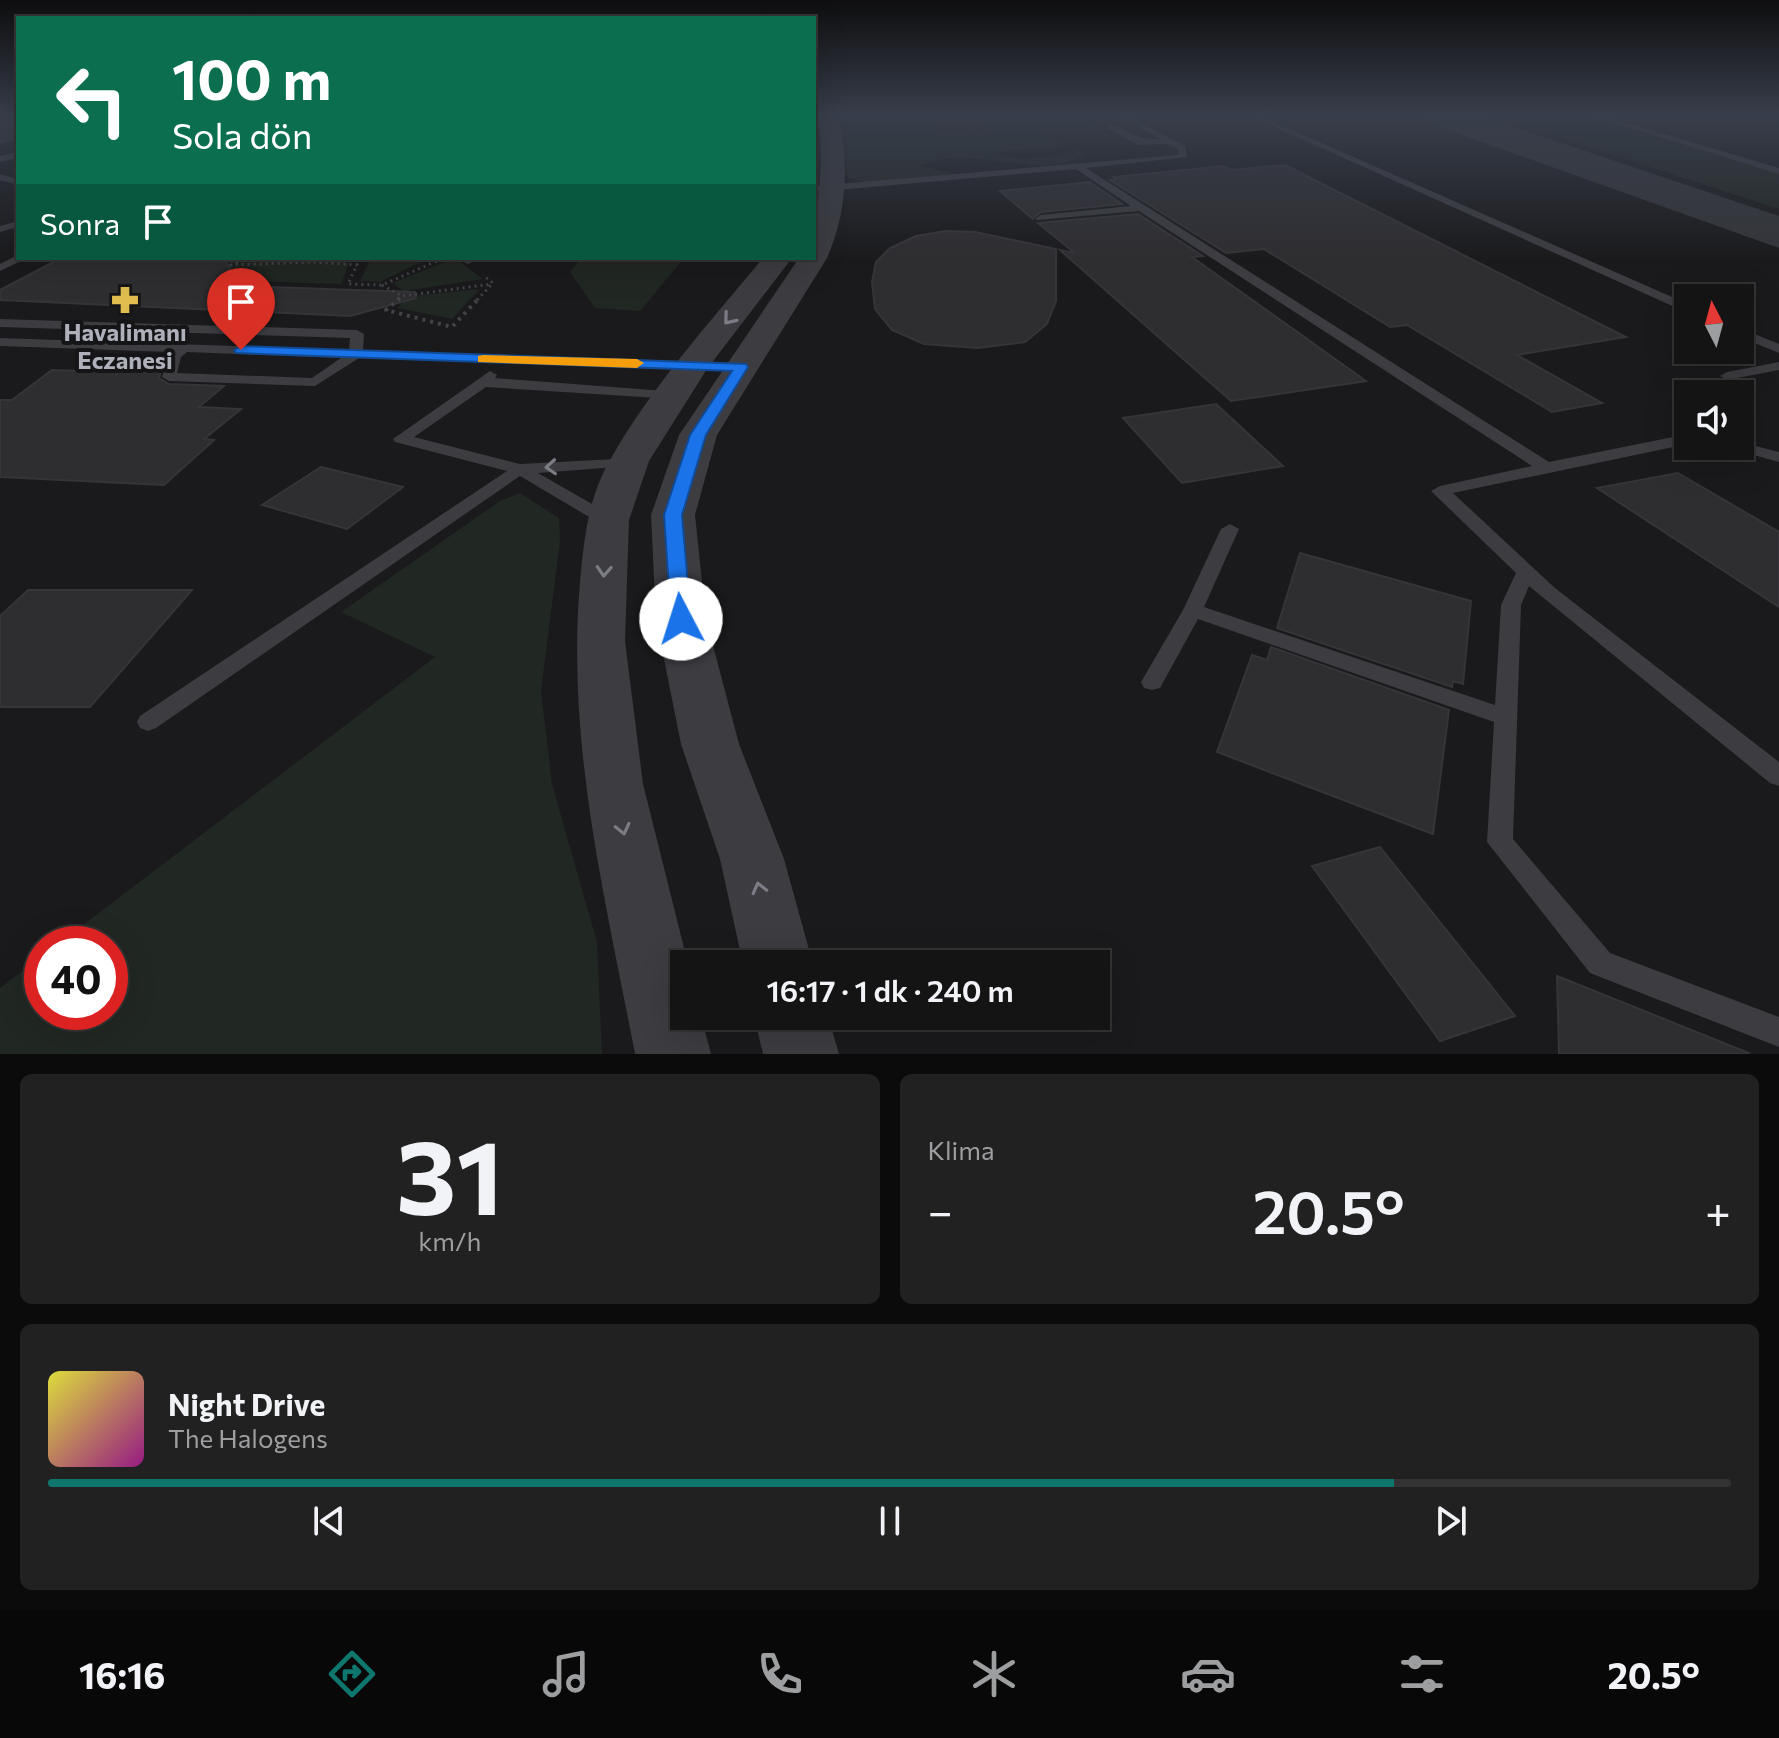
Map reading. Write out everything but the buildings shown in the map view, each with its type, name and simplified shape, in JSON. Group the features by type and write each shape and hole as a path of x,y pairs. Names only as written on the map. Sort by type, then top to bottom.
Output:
{"street":[{"path":"816,250 830,218 824,189 825,163"},
{"path":"673,1054 613,784 600,641 607,520 629,461 682,380 776,260"},
{"path":"775,950 752,859 710,744 681,619 673,515 698,435 811,260"},
{"path":"795,1030 801,1054"}],"lane":[{"path":"824,189 1125,163"},
{"path":"1360,163 1674,303"},
{"path":"1753,163 1779,171"},
{"path":"1080,168 1546,468"},
{"path":"1041,218 1141,208"},
{"path":"0,321 357,334 356,354"},
{"path":"1754,338 1779,349"},
{"path":"0,342 506,360 682,380"},
{"path":"184,348 174,355 169,377 315,382 356,354"},
{"path":"506,360 483,382 401,439 520,469 607,520"},
{"path":"1727,376 1779,366"},
{"path":"483,382 682,380 741,367"},
{"path":"1674,442 1440,491 1548,593 1779,776"},
{"path":"1754,450 1779,457"},
{"path":"148,722 520,469 629,461"},
{"path":"1152,682 1193,610 1230,529"},
{"path":"1526,572 1511,605 1500,842 1600,963 1779,1032"},
{"path":"1193,610 1506,717"}],"path":[{"path":"244,260 231,265 313,262 357,265"},
{"path":"359,260 348,284 382,285 439,260"},
{"path":"472,260 493,283"},
{"path":"493,283 452,327 386,310 402,296 493,283"},
{"path":"382,285 402,296"}],"shaded area":[{"path":"845,163 928,163 920,166 956,174 866,182 848,178"},
{"path":"1015,163 1057,163 1044,165"},
{"path":"1639,163 1743,163 1779,174 1779,209"},
{"path":"226,260 350,260 341,284 194,279"},
{"path":"370,260 425,260 380,282 360,281"},
{"path":"450,260 458,260 483,279 404,291 392,283"},
{"path":"579,260 682,260 640,311 595,308 570,272"},
{"path":"480,289 452,319 397,308 410,296"},
{"path":"520,493 559,518 560,541 541,691 552,784 597,942 602,1054 0,1054 0,988 24,970 24,1030 128,1030 128,926 82,926 435,657 341,612 500,501"}],"taxiway":[{"path":"1580,163 1779,233"}],"slow traffic":[{"path":"483,359 637,363"}],"place":[{"name":"Havalimanı Eczanesi","path":"125,300"}],"route":[{"path":"241,350 741,367 698,435 673,515 681,619"}]}
